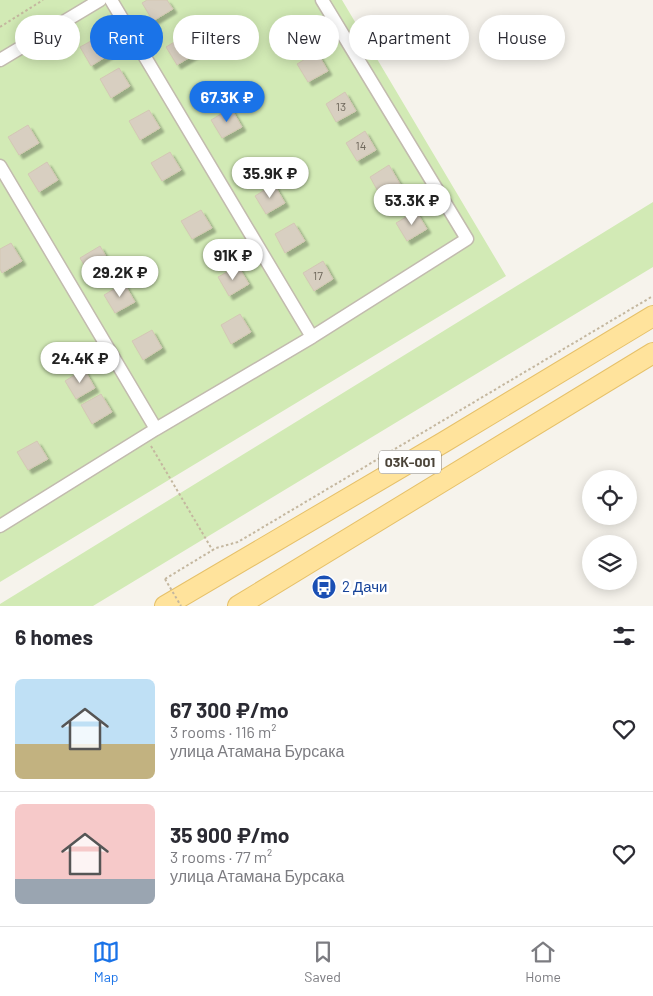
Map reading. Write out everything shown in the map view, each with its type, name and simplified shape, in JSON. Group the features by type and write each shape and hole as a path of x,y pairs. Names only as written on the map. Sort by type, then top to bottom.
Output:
{"main road":[{"name":"03К-001","path":"165,606 444,442 653,316"},
{"name":"03К-001","path":"238,606 653,353"}],"street":[{"path":"0,60 100,0"},
{"path":"111,0 312,337"},
{"path":"2,522 312,337 467,239 322,0"},
{"path":"0,166 156,429"}],"path":[{"path":"0,27 43,0"},
{"path":"181,606 165,579 213,551 238,542 653,296"},
{"path":"156,429 151,446 213,551"}],"green space":[{"path":"0,0 342,0 351,15 349,15 349,60 378,60 506,276 0,582"},
{"path":"653,202 653,267 93,606 0,606 0,604"}],"building":[{"path":"147,0 167,0 173,9 163,15 149,15 142,3"},
{"path":"90,42 90,60 100,60 91,66 80,47"},
{"path":"173,43 173,58 166,47"},
{"path":"174,60 185,60 177,65"},
{"path":"304,60 322,60 328,71 308,82 297,64"},
{"path":"119,68 130,86 111,98 100,79"},
{"path":"345,92 356,111 336,122 326,104"},
{"path":"231,108 242,127 222,138 211,120"},
{"path":"149,110 160,128 140,140 129,121"},
{"path":"28,125 39,143 19,155 8,137"},
{"path":"365,131 376,150 357,161 346,143"},
{"path":"170,152 181,170 162,181 151,163"},
{"path":"47,162 58,180 39,192 28,174"},
{"path":"389,165 400,184 380,195 370,177"},
{"path":"274,184 285,203 266,214 255,196"},
{"path":"201,210 212,228 192,239 181,221"},
{"path":"416,211 427,229 407,241 396,223"},
{"path":"294,223 305,241 285,253 275,234"},
{"path":"11,243 22,261 2,273 0,269 0,249"},
{"path":"100,246 111,265 91,276 80,258"},
{"path":"323,261 333,279 314,291 303,273"},
{"path":"238,266 249,284 229,296 218,277"},
{"path":"124,283 135,302 115,313 104,295"},
{"path":"240,314 251,332 231,344 221,325"},
{"path":"152,330 162,348 143,360 132,341"},
{"path":"84,369 95,388 76,399 65,381"},
{"path":"101,394 112,412 92,424 81,405"},
{"path":"37,441 48,459 28,470 17,452"}],"place":[{"name":"2 Дачи","path":"324,587"}]}
